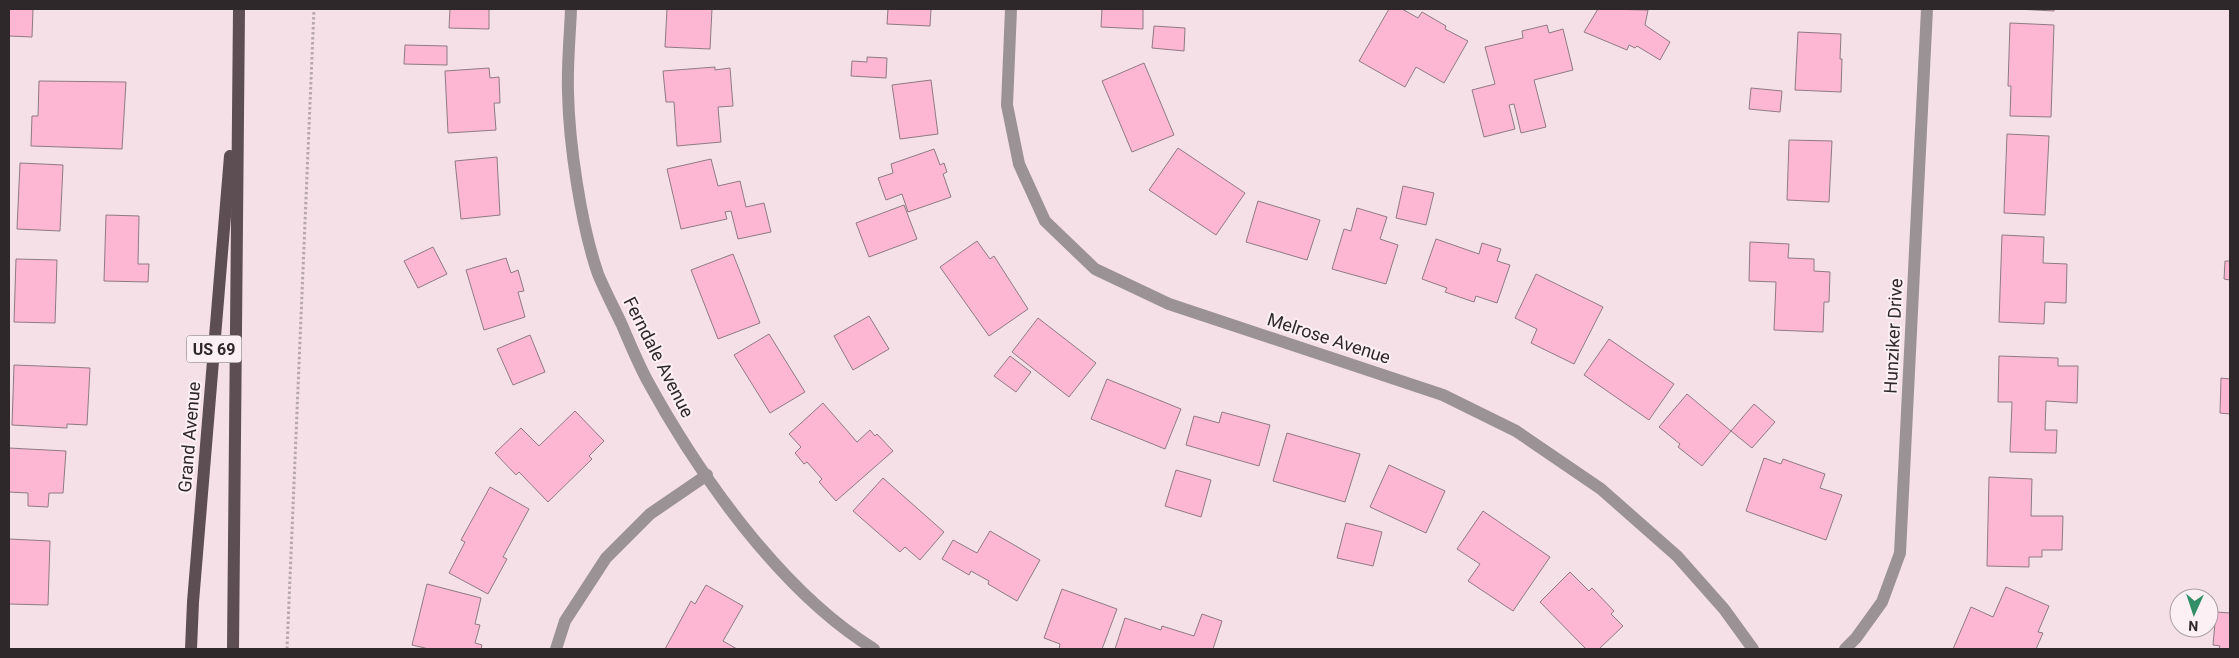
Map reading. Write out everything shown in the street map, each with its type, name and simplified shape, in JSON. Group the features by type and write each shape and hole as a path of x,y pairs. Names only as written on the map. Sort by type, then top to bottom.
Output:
{"main road":[{"name":"Grand Avenue","path":"191,649 193,602 240,9"},
{"name":"Grand Avenue","path":"233,649 238,49"}],"street":[{"name":"Ferndale Avenue","path":"571,9 568,92 574,156 583,214 598,274 646,378 674,427 737,518 770,559 813,602 874,649"},
{"name":"Melrose Avenue","path":"1011,9 1007,105 1019,164 1045,221 1095,270 1169,304 1443,394 1516,431 1601,489 1677,556 1724,610 1753,649"},
{"name":"Hunziker Drive","path":"1845,649 1856,638 1882,602 1900,553 1927,9"},
{"path":"556,649 565,621 606,558 650,514 707,475"}],"path":[{"path":"287,649 314,9"}],"building":[{"path":"9,9 33,9 32,37 9,36"},
{"path":"450,9 489,9 489,29 449,28"},
{"path":"667,9 712,9 710,49 665,47"},
{"path":"888,9 931,9 930,26 887,24"},
{"path":"1102,9 1143,9 1143,29 1101,27"},
{"path":"1389,9 1402,9 1418,18 1422,12 1446,26 1445,29 1468,41 1444,83 1416,67 1405,87 1359,61"},
{"path":"1598,9 1648,10 1645,25 1670,42 1660,60 1637,46 1635,48 1629,45 1627,50 1584,32"},
{"path":"2017,9 2054,9 2054,11"},
{"path":"2010,23 2054,25 2051,117 2010,116 2011,86 2008,86"},
{"path":"1547,25 1549,33 1563,29 1573,70 1534,80 1546,127 1521,133 1514,104 1509,105 1515,129 1484,137 1472,90 1495,84 1485,47 1523,38 1522,31"},
{"path":"1154,26 1185,28 1184,51 1152,48"},
{"path":"1798,32 1841,34 1841,92 1795,90"},
{"path":"405,45 447,46 447,65 404,64"},
{"path":"867,57 887,58 886,78 851,76 852,61 867,62"},
{"path":"1144,63 1174,135 1132,152 1102,81"},
{"path":"715,67 715,70 730,68 733,106 718,107 721,142 677,146 674,102 666,102 663,71"},
{"path":"489,68 490,78 499,77 500,103 494,103 496,130 448,133 445,71"},
{"path":"931,80 938,134 900,139 892,85"},
{"path":"39,81 126,82 122,149 31,146 32,116 38,116"},
{"path":"1751,88 1782,91 1780,112 1749,109"},
{"path":"2007,134 2049,136 2045,215 2004,213"},
{"path":"1789,140 1832,141 1829,202 1787,200"},
{"path":"1178,148 1245,193 1216,235 1149,190"},
{"path":"934,149 940,165 944,163 947,172 943,174 951,197 908,212 902,194 886,200 878,178 893,173 891,164"},
{"path":"497,157 500,215 461,219 455,161"},
{"path":"711,159 718,186 740,181 746,207 764,203 771,232 738,239 731,211 725,212 727,219 681,229 667,169"},
{"path":"20,163 63,165 60,231 17,229"},
{"path":"1403,186 1434,193 1426,225 1396,218"},
{"path":"1258,201 1320,220 1307,260 1246,242"},
{"path":"904,205 917,239 869,257 856,223"},
{"path":"1357,208 1387,217 1380,239 1398,245 1386,284 1332,269 1344,229 1351,231"},
{"path":"106,215 139,216 138,264 149,264 148,282 104,281"},
{"path":"2002,235 2044,237 2043,263 2067,264 2066,303 2045,302 2044,324 1999,322"},
{"path":"1436,239 1479,254 1482,243 1501,249 1497,261 1510,265 1497,303 1476,296 1474,302 1445,292 1447,288 1422,279"},
{"path":"977,241 990,259 994,256 1028,309 989,336 940,267"},
{"path":"1750,242 1789,244 1788,258 1814,259 1814,271 1830,272 1829,302 1824,302 1823,332 1774,330 1776,282 1749,281"},
{"path":"433,247 447,274 418,288 404,261"},
{"path":"733,254 760,323 718,339 691,270"},
{"path":"506,258 511,273 518,270 524,291 518,292 525,317 484,330 466,270"},
{"path":"16,259 57,260 55,323 14,322"},
{"path":"2225,261 2230,261 2230,280 2224,279"},
{"path":"1536,274 1603,307 1574,364 1531,343 1537,329 1515,318"},
{"path":"869,316 889,349 853,370 834,336"},
{"path":"1038,318 1096,363 1069,397 1012,352"},
{"path":"769,334 805,392 770,413 734,355"},
{"path":"530,335 545,372 513,385 497,349"},
{"path":"1609,339 1674,384 1649,420 1584,375"},
{"path":"1010,356 1031,372 1016,392 994,376"},
{"path":"1999,356 2058,358 2058,366 2078,366 2077,403 2046,401 2045,430 2057,430 2056,453 2010,452 2012,402 1998,402"},
{"path":"14,365 90,368 87,425 67,424 67,428 12,425"},
{"path":"2221,378 2230,379 2230,414 2220,413"},
{"path":"1107,379 1181,409 1165,449 1091,419"},
{"path":"1687,394 1731,431 1702,466 1678,447 1680,444 1659,427"},
{"path":"823,403 857,442 870,430 875,436 877,434 893,451 836,501 819,482 822,479 807,462 804,464 795,453 801,447 789,434"},
{"path":"1754,404 1775,422 1752,448 1731,431"},
{"path":"575,411 604,441 589,456 592,459 548,502 519,472 516,475 495,453 521,428 539,446"},
{"path":"1222,412 1270,425 1259,466 1186,445 1194,416 1219,423"},
{"path":"1287,433 1360,454 1345,502 1273,481"},
{"path":"9,448 66,451 63,493 49,493 48,507 28,506 28,493 9,492"},
{"path":"1764,458 1781,464 1783,459 1825,474 1820,488 1842,495 1826,540 1746,511"},
{"path":"1389,465 1445,491 1426,533 1370,507"},
{"path":"1176,470 1211,480 1201,517 1165,506"},
{"path":"1989,477 2032,479 2031,516 2063,516 2062,550 2042,550 2042,557 2029,557 2029,567 1987,566"},
{"path":"883,478 944,532 920,560 905,547 900,552 853,511"},
{"path":"490,487 529,509 503,557 507,559 488,594 449,573 465,542 461,540"},
{"path":"1483,511 1550,557 1513,611 1468,581 1480,564 1457,549"},
{"path":"1346,523 1382,532 1373,566 1337,558"},
{"path":"990,531 1040,560 1017,601 988,584 989,581 971,571 969,575 942,559 953,540 977,553"},
{"path":"9,539 50,541 48,605 9,604"},
{"path":"1570,572 1589,591 1592,588 1614,611 1611,614 1623,626 1599,649 1586,649 1540,602"},
{"path":"427,584 481,598 475,624 480,625 475,643 482,645 481,649 429,649 412,645"},
{"path":"706,585 743,606 723,641 737,649 665,649 691,601 695,604"},
{"path":"2006,587 2049,606 2038,632 2043,633 2036,649 1953,649 1971,607 1993,617"},
{"path":"1062,589 1117,609 1102,649 1059,649 1060,644 1044,638"},
{"path":"2219,612 2230,613 2230,649 2219,649 2220,646 2213,645 2214,638 2219,638"},
{"path":"1202,614 1222,621 1213,649 1115,649 1125,618 1161,630 1162,626 1194,636"}]}
